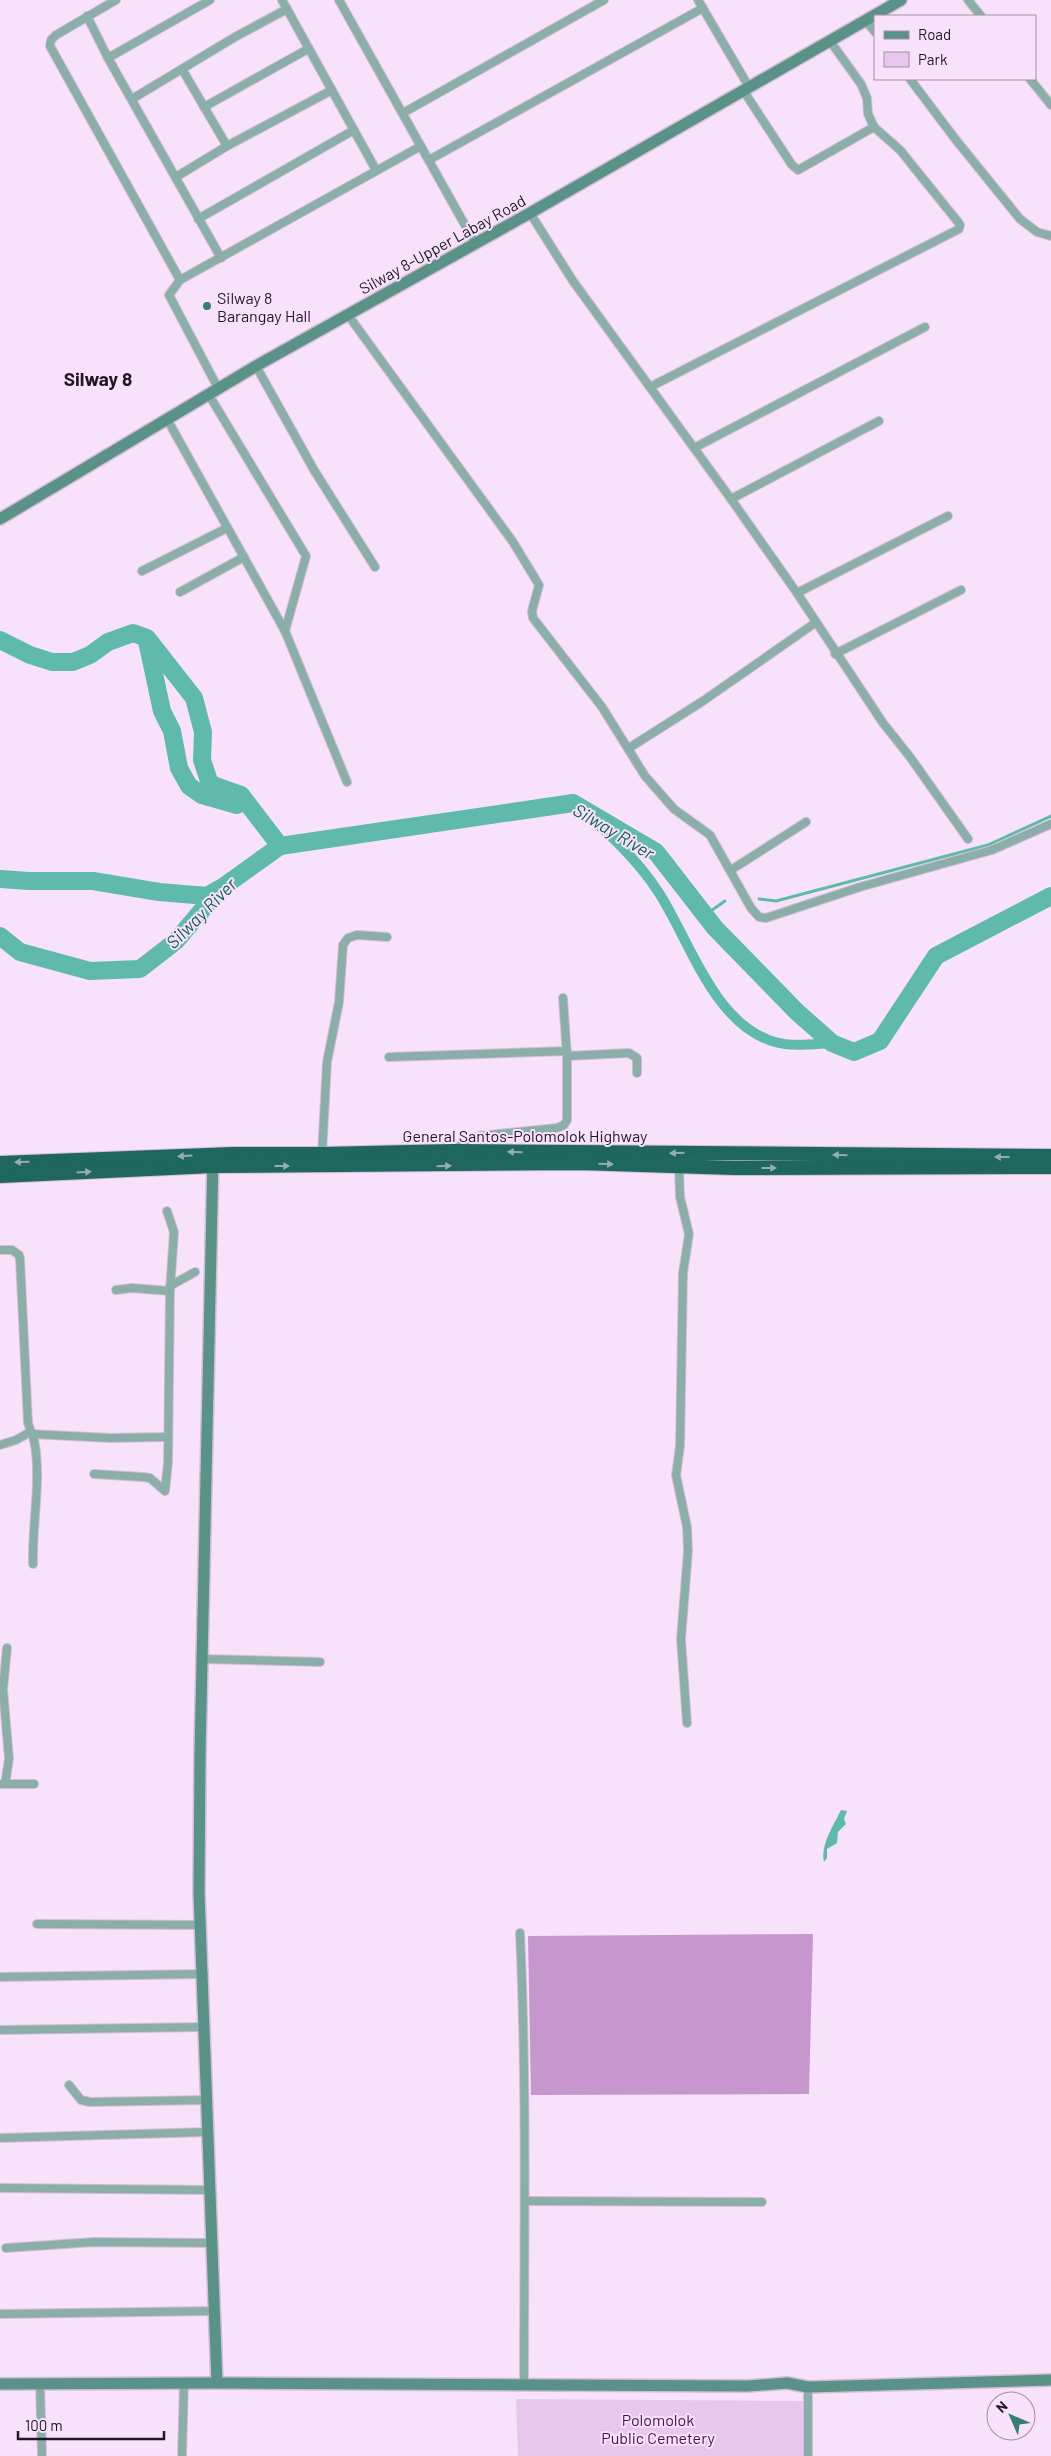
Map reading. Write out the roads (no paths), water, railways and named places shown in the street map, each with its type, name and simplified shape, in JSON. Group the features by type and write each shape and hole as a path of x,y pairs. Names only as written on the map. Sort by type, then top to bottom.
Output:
{"highway":[{"name":"General Santos-Polomolok Highway","path":"0,1163 213,1160 322,1154 454,1151 1051,1156"},
{"path":"0,1176 213,1160 580,1163 734,1168 1051,1167"}],"street":[{"path":"116,0 53,37 50,46 180,280"},
{"path":"108,58 210,0"},
{"path":"282,0 376,170"},
{"path":"339,0 475,243"},
{"path":"403,113 604,0"},
{"path":"698,0 746,89 792,165 798,170 874,127"},
{"name":"Silway 8-Upper Labay Road","path":"0,519 256,366 530,213 901,0"},
{"path":"968,0 980,15"},
{"path":"429,160 703,8"},
{"path":"132,100 287,9"},
{"path":"87,16 108,58 221,258"},
{"path":"865,20 874,31"},
{"path":"650,387 959,229 958,222 900,150 874,127 868,114 867,98 861,84 830,41"},
{"path":"204,107 308,50"},
{"path":"182,69 227,146"},
{"path":"911,80 956,140 1020,219 1036,232 1051,236"},
{"path":"1031,80 1051,105"},
{"path":"176,177 227,146 332,90"},
{"path":"198,219 354,130"},
{"path":"285,631 306,556 213,392 169,295 180,280 422,146"},
{"path":"530,213 573,281 731,499 883,724 918,768 968,839"},
{"path":"348,314 513,542 539,585 532,611 533,618 602,707 645,776 674,809 710,835 751,908 759,917 766,918 860,887 992,850 1051,824"},
{"path":"694,448 924,327"},
{"path":"256,366 314,470 375,567"},
{"path":"167,418 285,631 347,782"},
{"path":"731,499 879,421"},
{"path":"796,593 948,516"},
{"path":"142,571 227,528"},
{"path":"180,592 244,557"},
{"path":"836,654 962,590"},
{"path":"629,748 703,701 815,623"},
{"path":"731,870 806,822"},
{"path":"322,1154 327,1062 339,1002 344,945 348,938 357,935 387,937"},
{"path":"454,1151 472,1138 557,1128 564,1125 567,1120 567,1054 563,998"},
{"path":"389,1057 629,1053 637,1058 638,1073"},
{"path":"213,1160 199,1884 204,1974 208,2132 212,2190 217,2383"},
{"path":"679,1166 680,1197 689,1234 684,1268 680,1446 676,1475 687,1526 688,1552 681,1639 687,1723"},
{"path":"94,1474 150,1478 166,1495 170,1288 174,1232 167,1211"},
{"path":"0,1250 16,1252 20,1260 30,1433 35,1443 37,1483 33,1564"},
{"path":"116,1290 170,1288 195,1272"},
{"path":"0,1445 30,1433 110,1438 167,1437"},
{"path":"8,1648 3,1689 9,1759 2,1784 34,1784"},
{"path":"202,1659 320,1662"},
{"path":"37,1924 201,1925"},
{"path":"520,1933 524,2026 526,2201 524,2384"},
{"path":"0,1977 204,1974"},
{"path":"0,2030 205,2027"},
{"path":"69,2085 81,2100 90,2102 207,2100"},
{"path":"0,2138 208,2132"},
{"path":"0,2188 212,2190"},
{"path":"526,2201 762,2202"},
{"path":"6,2248 94,2242 213,2243"},
{"path":"0,2314 214,2311"},
{"path":"0,2384 217,2383 748,2386 786,2383 808,2387 1051,2380"},
{"path":"182,2456 184,2383"},
{"path":"40,2384 42,2456"},
{"path":"808,2387 808,2456"}],"waterway":[{"path":"0,640 30,655 52,662 73,662 90,655 108,642 133,633 147,638 194,698 203,732 202,760 210,784 241,795 280,846"},
{"path":"147,641 162,711 172,731 179,768 189,786 202,795 237,805"},
{"path":"573,803 597,823 650,880 670,912 706,979 720,1000 736,1018 754,1033 782,1044 832,1043"},
{"name":"Silway River","path":"0,936 20,952 90,971 140,969 176,941 220,889 280,846 573,803 656,852 715,928 797,1012 832,1043 854,1052 880,1041 936,956 1051,896"},
{"path":"759,899 776,901 988,845 1051,816"},
{"path":"0,879 93,881 159,892 207,896 219,889"},
{"path":"705,915 725,901"}],"place":[{"name":"Silway 8 Barangay Hall","path":"207,306"}],"district":[{"name":"Silway 8","path":"98,378"}],"park label":[{"name":"Polomolok Public Cemetery","path":"658,2428"}]}
